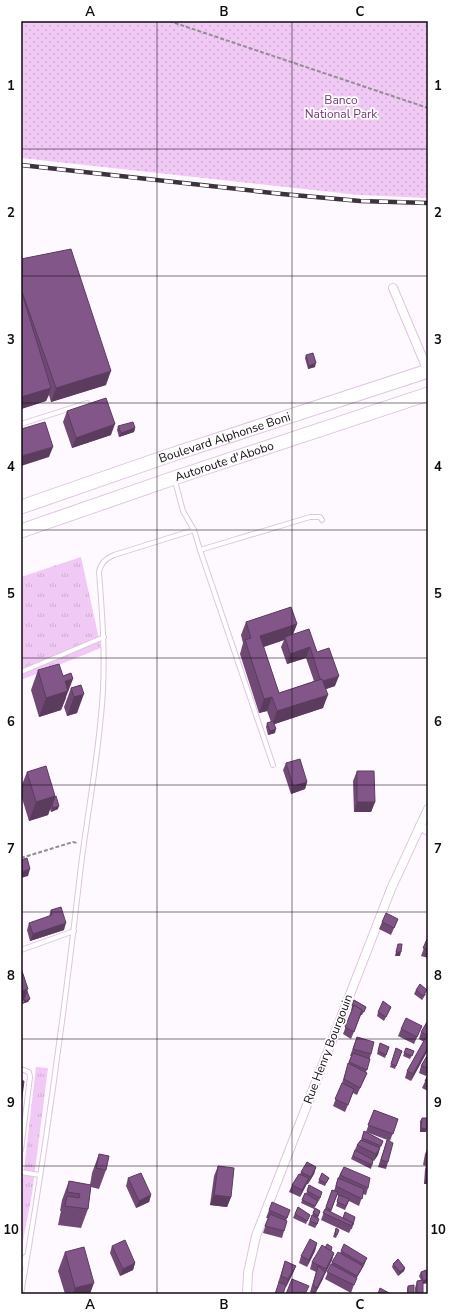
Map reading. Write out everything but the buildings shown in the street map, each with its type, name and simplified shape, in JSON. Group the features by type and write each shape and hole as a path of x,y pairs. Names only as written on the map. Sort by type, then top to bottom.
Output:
{"main road":[{"name":"Boulevard Alphonse Boni","path":"21,507 428,371"},
{"name":"Autoroute d'Abobo","path":"21,531 174,478 428,394"}],"street":[{"path":"393,288 428,371"},
{"name":"Rue Henry Bourgouin","path":"248,1294 248,1273 256,1236 372,936 391,889 428,809"},
{"path":"420,826 428,831"}],"lane":[{"path":"21,424 86,403"},
{"path":"174,478 184,511 194,530 273,765"},
{"path":"200,550 310,517 320,517 322,520"},
{"path":"21,1294 66,996 98,742 103,689 104,637 99,572 100,565 114,555 194,530"},
{"path":"21,672 104,637"},
{"path":"21,950 74,931"},
{"path":"21,1070 29,1072 30,1077 21,1150"},
{"path":"21,1172 40,1175"},
{"path":"21,1268 29,1249"}],"path":[{"path":"169,21 428,108"},
{"path":"21,858 73,842 84,845"}],"green space":[{"name":"Banco National Park","path":"21,21 428,21 428,198 359,195 21,158"},
{"path":"81,557 101,648 21,680 21,577"},
{"path":"36,1067 48,1068 32,1194 21,1251 21,1178 23,1178"}],"railway":[{"path":"21,165 282,194 360,201 428,203"}]}
